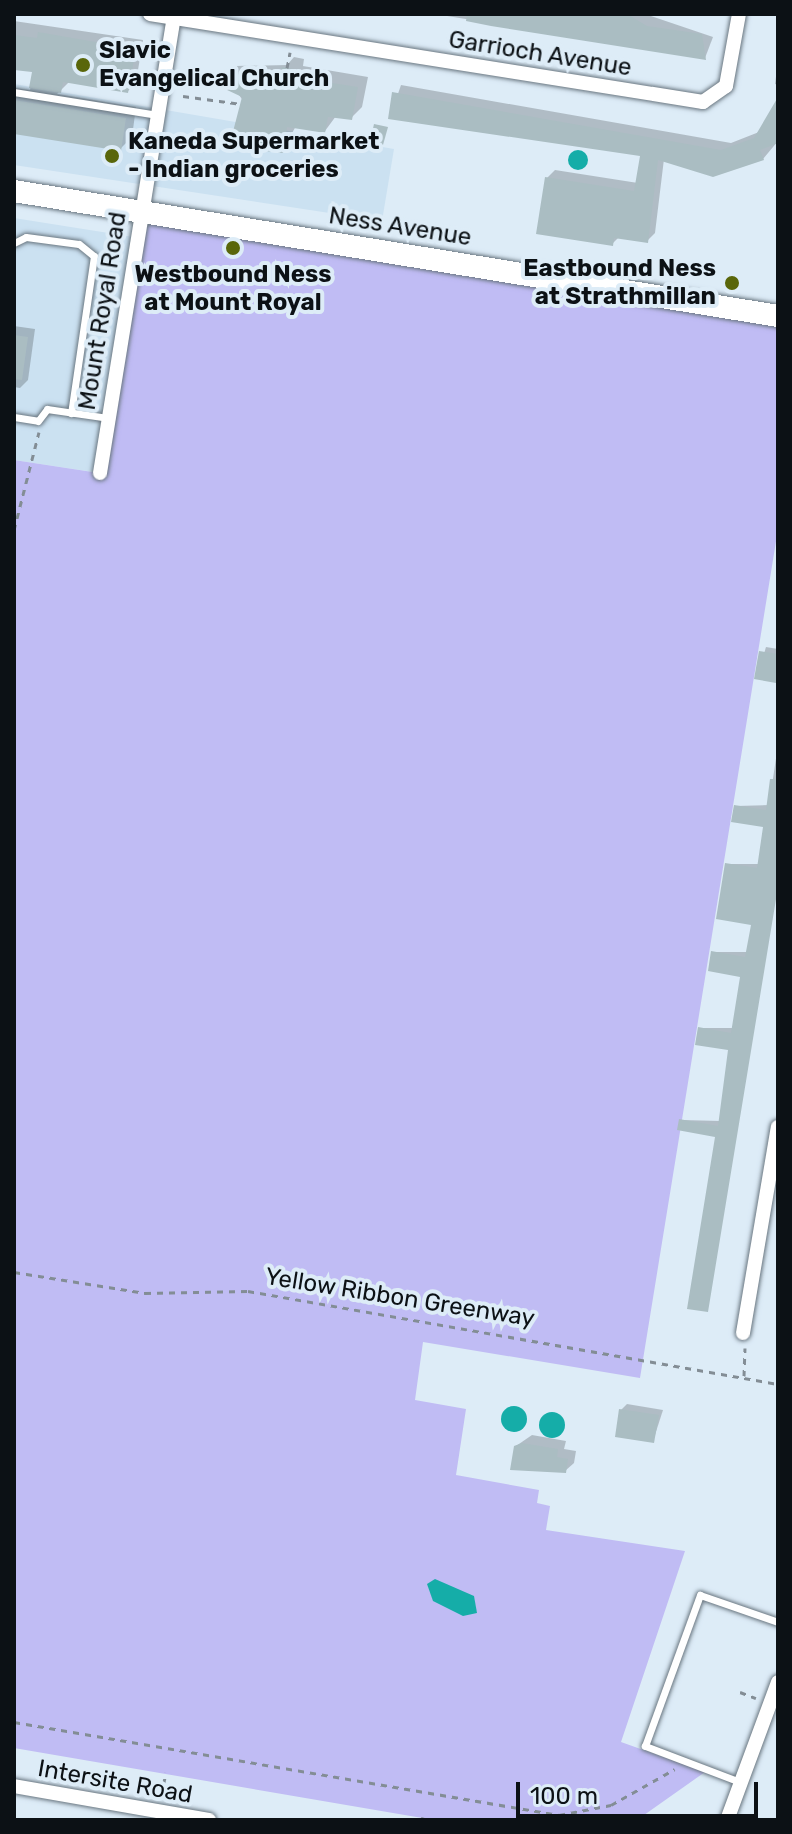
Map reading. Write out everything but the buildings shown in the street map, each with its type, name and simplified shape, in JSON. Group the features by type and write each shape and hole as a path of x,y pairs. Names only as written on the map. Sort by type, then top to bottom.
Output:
{"main road":[{"name":"Ness Avenue","path":"14,191 778,316"}],"street":[{"name":"Garrioch Avenue","path":"150,14 703,102 726,86 739,14"},
{"name":"Mount Royal Road","path":"100,473 174,16"},
{"path":"743,1333 778,1127"},
{"path":"763,1226 778,1229"},
{"path":"727,1820 778,1682"},
{"name":"Intersite Road","path":"14,1786 209,1820"}],"lane":[{"path":"14,92 157,115"},
{"path":"14,243 26,237 79,244 94,256 71,413"},
{"path":"14,417 38,421 47,409 109,418"},
{"path":"741,1782 645,1746 700,1595 778,1622"}],"path":[{"path":"183,96 241,104"},
{"path":"14,530 40,439 38,421"},
{"name":"Yellow Ribbon Greenway","path":"14,1272 145,1293 248,1291 778,1384"},
{"path":"743,1333 744,1376"},
{"path":"14,1722 559,1815 618,1802 680,1763"},
{"path":"158,1811 166,1773"},
{"path":"421,1818 428,1820"}],"shaded area":[{"path":"14,84 394,149 382,221 14,165"},
{"path":"578,150 585,153 588,160 585,167 578,170 571,167 568,160 571,153"},
{"path":"141,212 778,317 778,529 640,1378 423,1342 415,1400 466,1409 456,1475 539,1490 537,1503 550,1506 546,1530 685,1551 621,1742 705,1772 637,1820 434,1820 14,1748 14,460 99,473"},
{"path":"14,218 140,238 100,473 14,460"},
{"path":"514,1406 523,1410 527,1419 523,1428 514,1432 505,1428 501,1419 505,1410"},
{"path":"552,1412 561,1416 565,1425 561,1434 552,1438 543,1434 539,1425 543,1416"},
{"path":"435,1579 474,1596 477,1613 463,1616 433,1601 427,1584"}],"place":[{"name":"Slavic Evangelical Church","path":"83,65"},
{"name":"Kaneda Supermarket - Indian groceries","path":"112,156"},
{"name":"Westbound Ness at Mount Royal","path":"233,248"},
{"name":"Eastbound Ness at Strathmillan","path":"732,283"}]}
